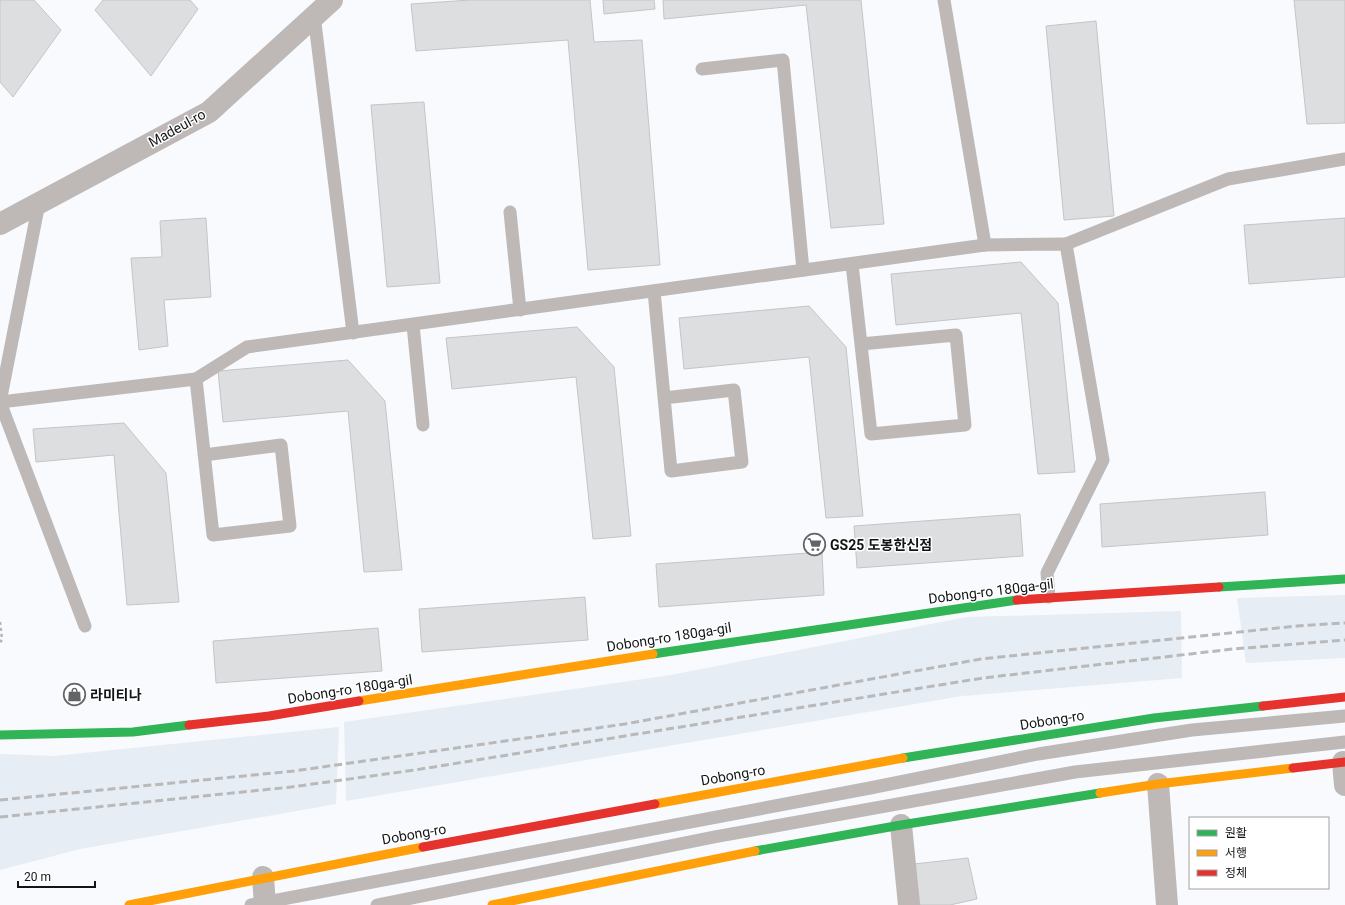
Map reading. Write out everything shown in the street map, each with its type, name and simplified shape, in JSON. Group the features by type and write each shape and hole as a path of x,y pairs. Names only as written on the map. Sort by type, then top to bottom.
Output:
{"main road":[{"name":"Dobong-ro 180ga-gil","path":"0,735 132,732 269,716 712,644 990,603 1049,597 1345,579"},
{"name":"Dobong-ro","path":"130,905 262,877 895,759 1154,718 1345,697"},
{"path":"492,905 730,856 901,825 1344,755"}],"street":[{"name":"Madeul-ro","path":"0,224 208,112 332,0"},
{"path":"1344,755 1345,785"},
{"path":"1158,784 1166,905"},
{"path":"901,825 908,905"},
{"path":"260,904 262,877"}],"lane":[{"path":"944,0 985,245"},
{"path":"314,15 353,333"},
{"path":"702,69 783,60 803,270"},
{"path":"0,402 196,379 247,347 985,245 1066,244 1228,179 1345,159"},
{"path":"39,203 0,402 85,626"},
{"path":"510,212 520,310"},
{"path":"1049,597 1047,573 1103,460 1066,244"},
{"path":"852,264 871,434 965,425 956,335 861,344"},
{"path":"654,291 664,398 671,471 742,462 734,390 664,398"},
{"path":"413,325 423,425"},
{"path":"196,379 204,455 213,535 290,526 281,445 204,455"},
{"path":"260,904 862,790 1038,754 1192,730 1345,716"},
{"path":"377,905 714,837 1075,772 1344,755"}],"path":[{"path":"0,622 2,639 0,643"}],"shaded area":[{"path":"1345,595 1345,658 1246,663 1237,598"},
{"path":"1181,611 1182,678 962,696 346,801 344,722 671,675 967,617"},
{"path":"339,727 336,804 80,849 0,870 0,754 54,756"}],"building":[{"path":"0,0 34,0 61,30 13,97 0,82"},
{"path":"103,0 190,0 198,9 151,76 95,10"},
{"path":"470,0 590,0 594,42 642,40 660,265 588,270 568,40 416,51 411,4"},
{"path":"603,0 654,0 655,9 604,14"},
{"path":"663,0 861,0 884,224 831,228 806,5 664,19"},
{"path":"1294,0 1345,0 1345,123 1307,124"},
{"path":"1096,21 1114,216 1064,220 1046,26"},
{"path":"424,102 440,283 387,287 371,105"},
{"path":"206,218 211,297 164,300 168,346 139,350 131,258 162,257 160,221"},
{"path":"1345,218 1345,277 1249,284 1244,225"},
{"path":"1021,262 1058,303 1075,472 1038,474 1021,313 896,325 891,274"},
{"path":"809,306 846,347 863,516 826,518 809,357 684,369 679,318"},
{"path":"577,327 614,367 631,536 593,539 576,377 452,389 446,338"},
{"path":"348,360 385,401 402,570 364,572 348,411 223,422 218,371"},
{"path":"124,423 166,473 179,602 127,605 114,455 36,462 33,429"},
{"path":"1265,492 1268,535 1102,547 1100,504"},
{"path":"1020,514 1023,556 857,568 854,526"},
{"path":"822,552 824,595 659,607 656,564"},
{"path":"585,597 588,640 422,652 419,609"},
{"path":"378,628 382,671 216,683 213,641"},
{"path":"968,858 977,899 950,905 920,905 914,864"}],"railway":[{"path":"0,800 294,771 625,724 981,659 1297,626 1345,623"},
{"path":"0,817 291,787 415,770 983,678 1233,649 1345,640"}],"traffic: fast":[{"path":"1219,587 1345,579"},
{"path":"653,654 1017,600"},
{"path":"903,758 1154,718 1263,706"},
{"path":"0,735 133,732 189,725"},
{"path":"755,851 901,825 1100,793"}],"traffic: slow":[{"path":"359,701 653,654"},
{"path":"655,804 903,758"},
{"path":"1100,793 1158,784 1293,768"},
{"path":"129,905 423,847"},
{"path":"492,905 755,851"}],"traffic: jam":[{"path":"1017,600 1219,587"},
{"path":"1263,706 1345,697"},
{"path":"189,725 269,716 359,701"},
{"path":"1293,768 1345,762"},
{"path":"423,847 655,804"}],"place":[{"name":"GS25 도봉한신점","path":"814,545"},
{"name":"라미티나","path":"75,695"}]}
